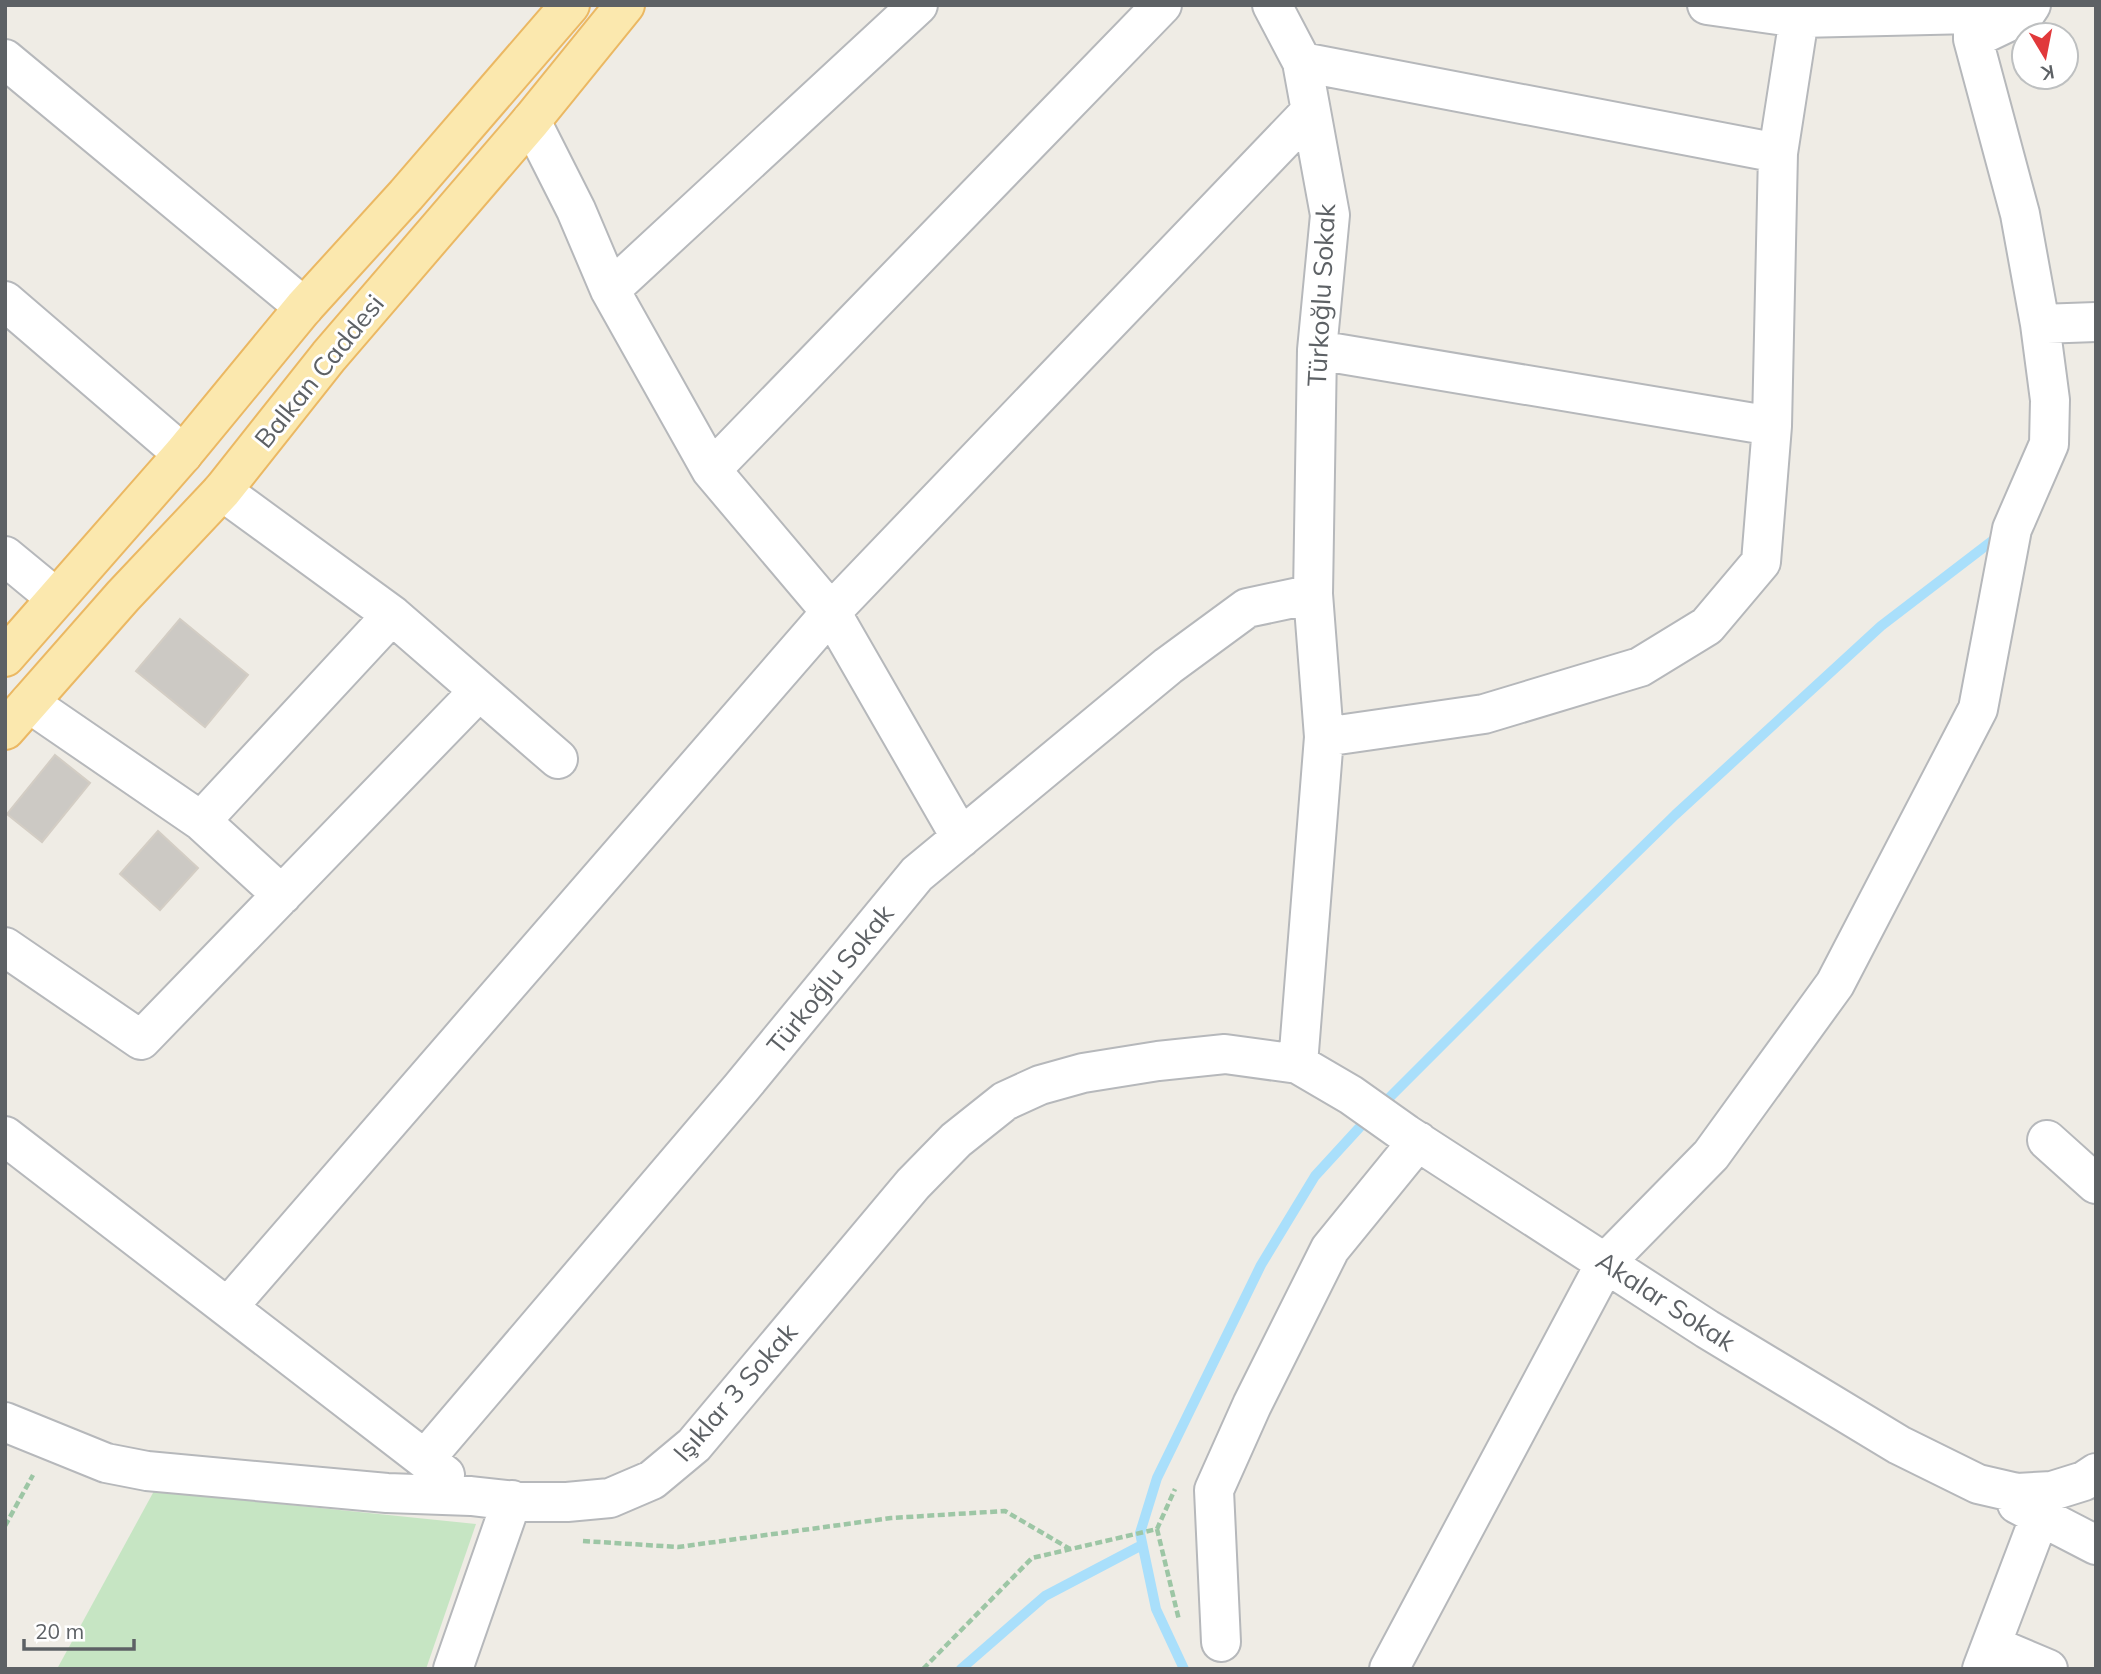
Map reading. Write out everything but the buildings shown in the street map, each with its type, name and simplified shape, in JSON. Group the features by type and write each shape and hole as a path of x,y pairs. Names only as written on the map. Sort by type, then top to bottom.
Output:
{"main road":[{"name":"Balkan Caddesi","path":"5,657 183,454 304,307 406,195 570,5"},
{"name":"Balkan Caddesi","path":"17,717 123,596 222,491 329,356 531,121 625,5"},
{"path":"183,454 222,491"}],"street":[{"path":"610,290 918,5"},
{"path":"711,470 1162,5"},
{"name":"Türkoğlu Sokak","path":"1272,5 1302,62 1330,215 1317,350 1313,594 1324,737 1298,1064"},
{"path":"1389,1669 1606,1262 1711,1155 1835,984 1978,709 2012,529 2049,444 2049,400 2040,324 2020,214 1973,14 1799,18 1707,5"},
{"path":"1977,22 2025,15 2031,5"},
{"path":"1324,737 1485,714 1640,667 1707,626 1761,562 1772,426 1778,153 1799,18"},
{"path":"5,59 304,307"},
{"path":"1302,62 1778,153"},
{"path":"228,1307 831,612 1311,111"},
{"path":"531,121 576,210 610,290 711,470 831,612 961,838"},
{"path":"5,301 183,454"},
{"path":"2040,324 2096,322"},
{"path":"1317,350 1772,426"},
{"path":"222,491 392,615 558,759"},
{"path":"5,556 56,598"},
{"name":"Türkoğlu Sokak","path":"425,1459 741,1088 917,874 1158,675 1247,608 1313,594"},
{"path":"201,821 392,615"},
{"path":"5,947 141,1040 479,691"},
{"path":"17,717 201,821 282,895"},
{"name":"Işıklar 3 Sokak","path":"5,1422 106,1463 147,1471 387,1493 567,1503 610,1498 652,1480 694,1445 913,1184 956,1140 1005,1101 1040,1085 1083,1073 1158,1061 1225,1054 1298,1064"},
{"name":"Akalar Sokak","path":"1298,1064 1351,1095 1707,1329 1899,1445 1978,1484 2046,1504 2096,1545"},
{"path":"5,1136 471,1496"},
{"path":"1221,1642 1214,1490 1252,1405 1330,1249 1412,1137"},
{"path":"2047,1140 2096,1184"},
{"path":"2048,1669 1987,1657 2046,1504 2096,1473"},
{"path":"453,1669 512,1500"}],"path":[{"path":"5,1526 51,1441"},
{"path":"923,1669 1032,1558 1157,1529 1179,1479"},
{"path":"571,1540 678,1547 891,1518 1005,1511 1070,1549"}],"green space":[{"path":"154,1491 476,1524 426,1669 57,1669"}],"waterway":[{"path":"1184,1669 1156,1609 1140,1533 1157,1478 1261,1265 1315,1176 1359,1128 1675,815 1881,626 1992,541"},
{"path":"961,1669 1045,1596 1142,1545"}]}
